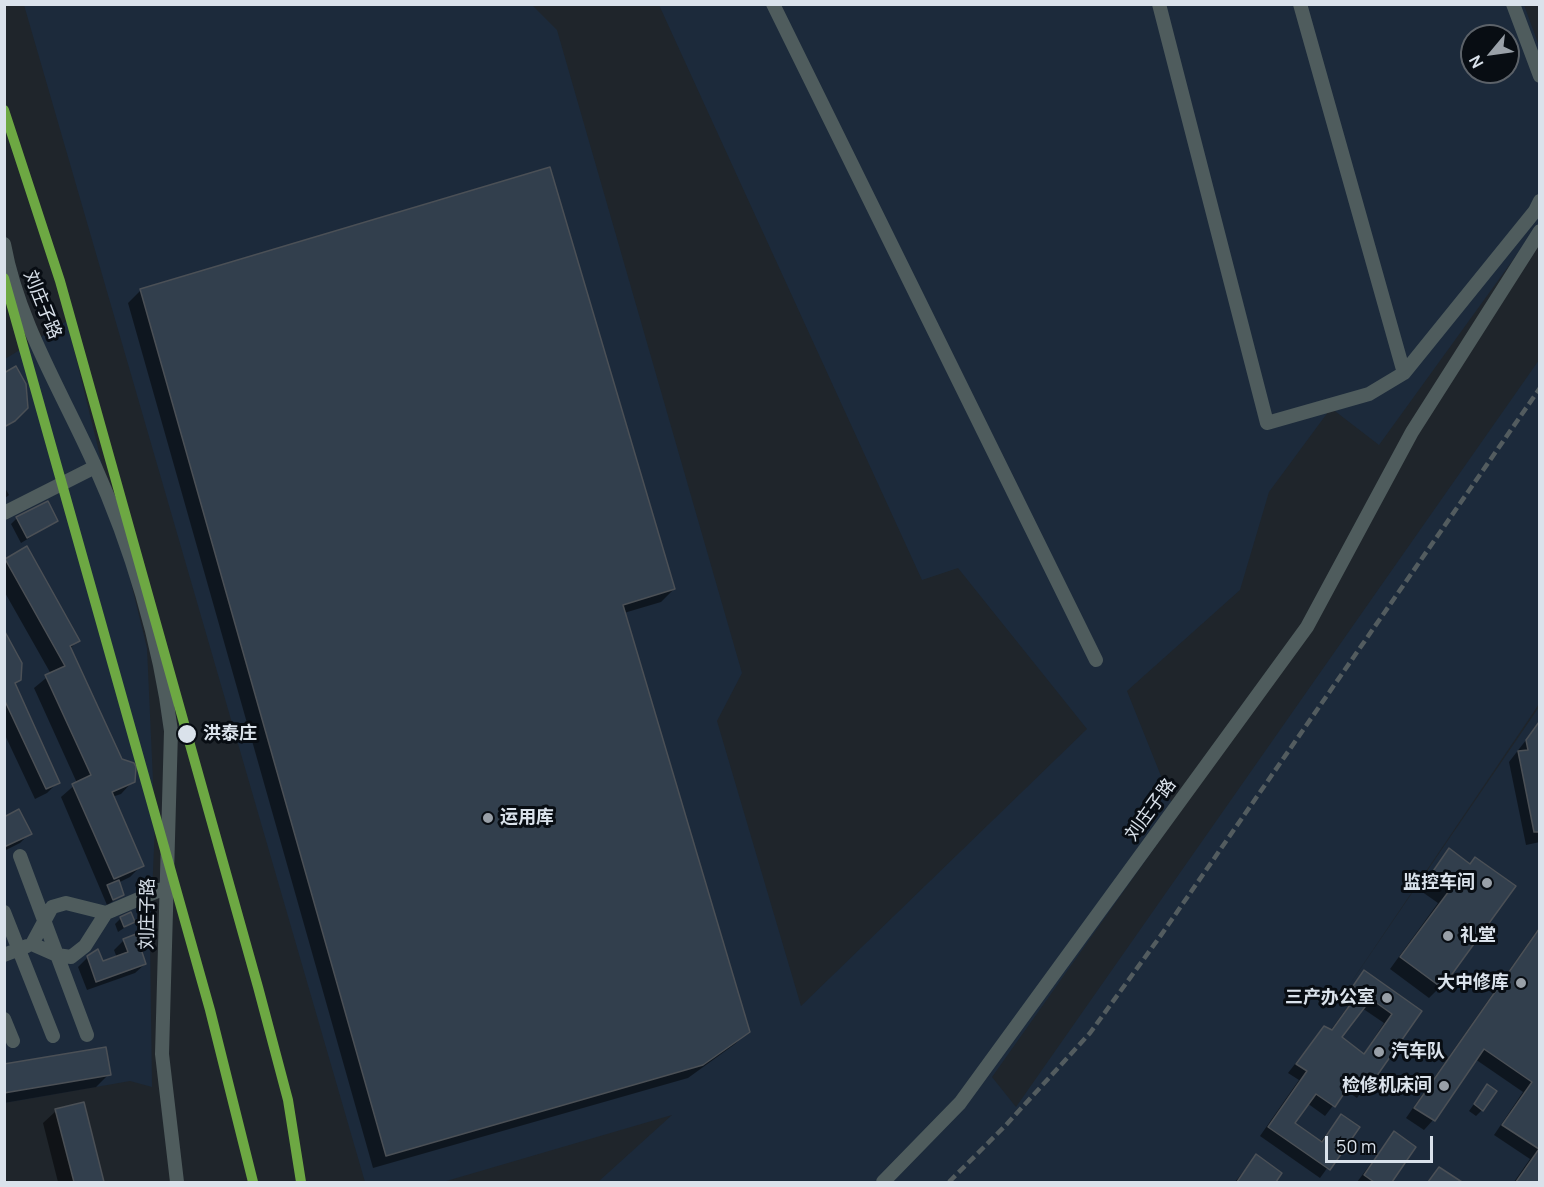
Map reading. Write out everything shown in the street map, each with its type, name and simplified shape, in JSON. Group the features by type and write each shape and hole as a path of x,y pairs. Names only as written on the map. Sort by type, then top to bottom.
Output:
{"street":[{"path":"772,4 1096,660"},
{"path":"1160,4 1267,423 1369,394 1404,373 1535,211 1539,201"},
{"path":"1300,4 1404,373"},
{"path":"1513,4 1539,76"},
{"name":"刘庄子路","path":"884,1182 960,1103 1307,627 1412,432 1539,231"},
{"name":"刘庄子路","path":"4,244 7,280 95,467 128,554 156,645 165,686 171,731 162,1054 177,1182"},
{"path":"4,513 95,467"},
{"path":"20,856 87,1035"},
{"path":"4,955 25,947 71,957 85,946 106,913 167,887"},
{"path":"25,947 52,907 66,903 106,913"},
{"path":"4,912 25,947 53,1036"},
{"path":"4,1019 13,1041"}],"shaded area":[{"path":"531,4 557,30 742,673 717,721 801,1006 1087,729 958,568 922,580 659,5 1524,5 1539,46 1539,224 1379,445 1331,408 1269,492 1240,590 1127,691 1177,816 992,1077 1016,1107 1539,360 1539,704 1337,1003 1539,707 1539,1182 598,1182 672,1115 443,1182 365,1182 24,5"},
{"path":"67,321 147,648 155,825 150,939 152,1087 130,1081 5,1103 5,359"}],"building":[{"name":"运用库","path":"550,167 675,589 623,605 750,1032 703,1065 386,1156 140,289"},
{"path":"16,366 26,384 28,408 15,421 4,427 4,373"},
{"path":"48,501 58,521 27,538 16,517"},
{"path":"27,546 80,641 70,646 122,759 134,763 136,767 135,782 112,792 144,866 114,879 72,784 91,775 45,675 65,666 5,559"},
{"path":"4,630 22,663 21,680 15,683 60,783 46,789 4,699"},
{"path":"1539,722 1539,832 1534,832 1518,751 1528,750 1526,740"},
{"path":"19,809 32,834 4,847 4,817"},
{"name":"礼堂","path":"1449,848 1470,864 1475,857 1516,886 1442,988 1400,957 1449,891 1429,877"},
{"path":"119,880 124,895 113,900 107,885"},
{"path":"131,912 135,922 124,927 120,917"},
{"name":"大中修库","path":"1539,929 1539,1149 1502,1125 1532,1082 1484,1049 1435,1121 1414,1108"},
{"path":"136,934 146,964 96,982 87,956 98,949 103,961 128,952 123,939"},
{"path":"1364,970 1422,1011 1367,1090 1353,1080 1335,1107 1316,1094 1295,1123 1322,1142 1341,1114 1360,1127 1330,1170 1268,1127 1307,1071 1296,1064 1324,1026 1332,1030 1360,991 1353,986","holes":["1371,999 1392,1014 1364,1054 1342,1037"]},
{"path":"106,1047 111,1075 4,1093 4,1064"},
{"path":"1487,1084 1497,1091 1483,1111 1474,1104"},
{"path":"84,1102 104,1182 74,1182 55,1109"},
{"path":"1394,1131 1416,1147 1392,1182 1374,1182 1364,1175"},
{"path":"1539,1149 1539,1182 1516,1182"},
{"path":"1256,1154 1282,1173 1276,1182 1237,1182"},
{"path":"1439,1167 1462,1182 1428,1182"}],"railway":[{"path":"949,1182 1006,1125 1090,1033 1159,938 1540,388"}],"transit line":[{"path":"4,110 60,281 258,987 288,1100 301,1182"},
{"path":"4,278 210,1010 253,1182"}],"place":[{"name":"洪泰庄","path":"187,734"},
{"name":"运用库","path":"488,818"},
{"name":"监控车间","path":"1487,883"},
{"name":"礼堂","path":"1448,936"},
{"name":"大中修库","path":"1521,983"},
{"name":"三产办公室","path":"1387,998"},
{"name":"汽车队","path":"1379,1052"},
{"name":"检修机床间","path":"1444,1086"}]}
